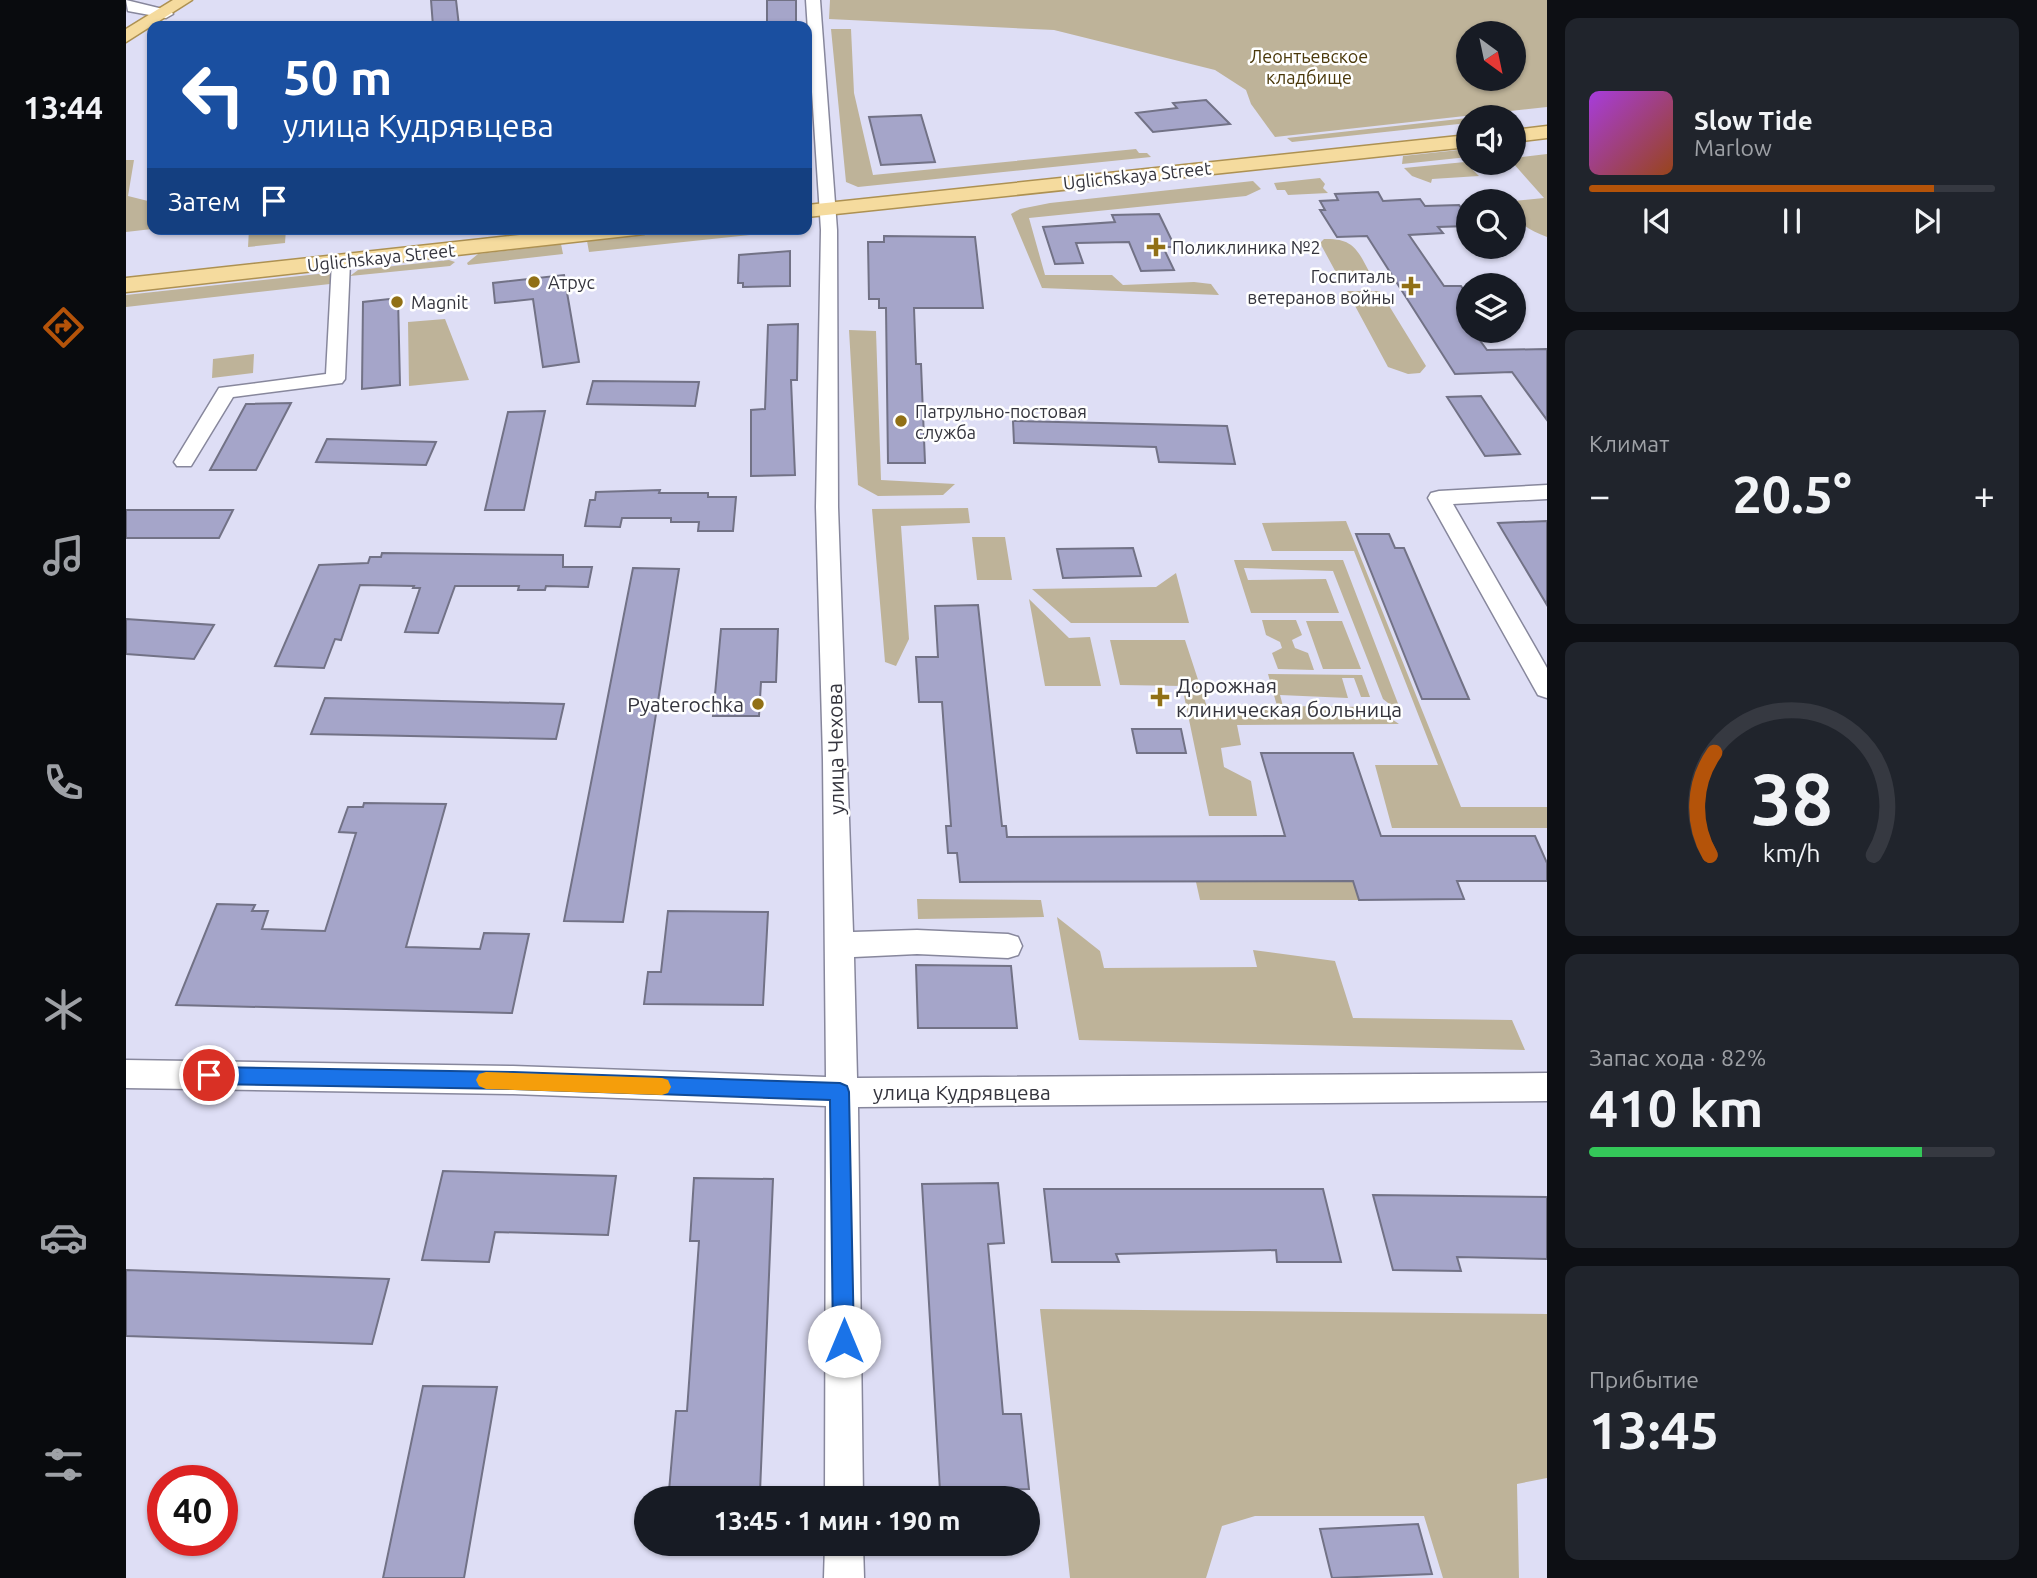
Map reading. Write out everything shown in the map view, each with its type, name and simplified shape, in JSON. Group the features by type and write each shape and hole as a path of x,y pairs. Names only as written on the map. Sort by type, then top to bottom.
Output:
{"main road":[{"path":"128,8 161,7 184,0"},
{"path":"126,37 161,7"},
{"path":"1526,135 1547,132"},
{"name":"Uglichskaya Street","path":"817,209 1456,142"},
{"name":"Uglichskaya Street","path":"126,285 582,235"}],"street":[{"name":"улица Чехова","path":"813,0 817,209 836,759 843,1158 844,1486"},
{"path":"184,462 226,392 335,379 341,262"},
{"path":"1547,492 1439,498 1547,689"},
{"path":"838,945 917,942 1008,946"},
{"name":"улица Кудрявцева","path":"126,1074 513,1080 840,1092 1547,1087"},
{"path":"844,1556 844,1578"}],"green space":[{"name":"Леонтьевское кладбище","path":"830,0 1547,0 1547,107 1526,109 1526,105 1456,105 1456,117 1275,137 1251,104 1246,90 1215,70 1054,30 829,19"},
{"path":"831,29 851,29 854,93 873,175 1136,149 1139,153 1147,153 1151,157 858,187 846,182"},
{"path":"1456,119 1456,124 1292,142 1287,138"},
{"path":"1456,150 1456,158 1402,164 1403,156"},
{"path":"1547,154 1547,237 1526,227 1526,200 1544,198 1524,175 1526,175 1526,157"},
{"path":"126,160 134,160 128,196 147,201 147,230 126,232"},
{"path":"1456,163 1456,175 1479,176 1432,179 1431,183 1412,176 1404,168"},
{"path":"1320,178 1328,193 1288,195 1285,190 1277,190 1274,183"},
{"path":"1253,181 1261,189 1246,196 1029,218 1045,275 1112,275 1123,285 1194,282 1211,284 1219,295 1042,288 1011,214 1020,209 1050,203"},
{"path":"249,235 286,235 285,243 248,247"},
{"path":"644,235 749,235 589,252 587,241"},
{"path":"1324,239 1350,244 1372,277 1339,278 1320,243"},
{"path":"561,244 563,254 467,263 478,254"},
{"path":"449,260 455,262 450,266 350,276 358,270"},
{"path":"327,273 332,275 334,280 330,284 126,307 126,295"},
{"path":"1347,291 1380,291 1426,366 1420,373 1408,374 1388,367"},
{"path":"445,319 469,380 409,386 408,322"},
{"path":"849,330 876,331 881,480 955,484 943,495 878,496 858,485"},
{"path":"254,354 253,373 212,378 213,359"},
{"path":"968,508 970,523 901,526 909,639 896,666 885,662 872,509"},
{"path":"1346,521 1461,807 1547,807 1547,828 1392,828 1375,765 1438,765 1354,551 1272,551 1262,523"},
{"path":"972,537 1005,537 1012,580 977,580"},
{"path":"1234,560 1343,560 1402,714 1383,699 1333,571 1244,568 1248,580 1326,579 1339,613 1251,613"},
{"path":"1176,573 1189,623 1071,623 1032,589 1156,587"},
{"path":"1029,599 1069,638 1090,637 1101,686 1045,686"},
{"path":"1262,620 1296,620 1302,635 1292,640 1295,648 1308,653 1314,670 1278,669 1272,653 1282,648 1280,642 1266,635"},
{"path":"1306,621 1342,621 1361,669 1323,669"},
{"path":"1110,640 1185,640 1207,707 1277,706 1268,674 1362,675 1370,697 1361,697 1354,678 1342,678 1348,698 1280,695 1283,706 1374,707 1399,724 1237,725 1241,745 1221,748 1224,767 1251,781 1257,816 1209,816 1182,686 1120,685"},
{"path":"1353,881 1359,900 1200,900 1196,882"},
{"path":"917,899 1041,900 1044,917 918,919"},
{"path":"1057,917 1100,951 1104,968 1257,967 1253,950 1335,961 1353,1018 1512,1020 1525,1050 1079,1040"},
{"path":"1040,1309 1547,1314 1547,1478 1517,1484 1519,1578 1443,1578 1424,1516 1255,1516 1222,1526 1206,1578 1070,1578"}],"building":[{"path":"431,0 456,0 458,21 433,21"},
{"path":"767,0 796,0 796,21 767,21"},
{"path":"1206,100 1230,124 1153,132 1136,113 1177,108 1173,103"},
{"path":"921,115 935,162 881,165 869,117"},
{"name":"Госпиталь ветеранов войны","path":"1378,192 1383,201 1420,199 1425,206 1456,205 1456,226 1438,227 1443,233 1409,235 1444,286 1456,286 1456,343 1482,343 1487,350 1547,349 1547,420 1512,372 1455,374 1367,236 1337,237 1320,210 1325,210 1320,201 1338,200 1335,194"},
{"name":"Поликлиника №2","path":"1159,214 1175,247 1163,247 1174,270 1141,271 1129,242 1076,243 1083,263 1055,264 1043,227 1115,222 1112,215"},
{"path":"884,236 975,237 983,308 914,308 916,364 921,364 925,463 888,463 886,308 879,308 879,299 869,299 868,242 884,242"},
{"path":"790,251 790,286 743,287 743,283 738,283 739,255"},
{"path":"564,275 579,362 543,367 533,299 495,303 493,283"},
{"path":"398,298 400,385 362,389 363,302"},
{"path":"798,324 797,380 791,380 795,475 751,476 751,410 765,409 768,325"},
{"path":"593,381 699,382 695,406 587,404"},
{"path":"1481,396 1520,454 1485,456 1447,397"},
{"path":"291,403 256,470 210,470 246,404"},
{"path":"545,411 524,510 485,510 508,412"},
{"path":"1013,421 1227,426 1235,464 1159,462 1156,447 1014,443"},
{"path":"327,439 436,442 426,465 316,462"},
{"path":"660,490 659,493 708,493 708,497 736,497 733,531 698,531 699,522 671,522 671,518 622,518 620,527 585,526 590,500 595,500 596,492"},
{"path":"126,510 233,510 219,538 126,538"},
{"path":"1547,521 1547,605 1498,523"},
{"path":"1356,534 1389,534 1395,548 1404,548 1469,699 1422,699"},
{"path":"1133,548 1141,576 1063,578 1057,549"},
{"path":"382,553 563,555 563,567 592,567 588,587 546,586 545,590 518,590 519,586 455,586 438,633 405,632 420,588 360,585 341,640 335,639 324,668 275,666 319,565 368,563 370,557 381,557"},
{"path":"633,568 679,569 623,922 564,921"},
{"path":"978,605 1002,826 1006,826 1007,837 1285,836 1261,753 1353,753 1381,836 1535,836 1547,863 1547,881 1457,881 1464,899 1359,900 1353,881 960,882 957,853 948,853 946,826 951,826 942,702 919,702 916,657 938,657 935,606"},
{"path":"126,619 214,625 194,659 126,654"},
{"path":"721,629 778,629 776,682 761,682 759,716 713,716"},
{"path":"325,698 564,704 556,739 311,734"},
{"path":"1132,729 1181,729 1186,753 1137,753"},
{"path":"364,803 446,804 406,947 480,949 484,933 529,934 512,1013 176,1005 217,904 255,905 252,911 268,911 262,929 325,931 356,833 339,832 348,807 363,807"},
{"path":"668,911 768,912 763,1005 644,1004 648,972 661,972"},
{"path":"916,965 1011,966 1017,1028 918,1028"},
{"path":"443,1171 616,1176 608,1235 495,1232 489,1262 422,1260"},
{"path":"694,1178 773,1179 760,1486 669,1486 676,1411 687,1411 699,1241 690,1241"},
{"path":"998,1183 1004,1243 988,1244 1003,1414 1021,1414 1029,1486 940,1486 922,1184"},
{"path":"1044,1189 1323,1189 1341,1262 1277,1262 1276,1250 1116,1254 1119,1262 1052,1262"},
{"path":"1373,1195 1547,1197 1547,1259 1457,1257 1461,1271 1393,1270"},
{"path":"126,1270 389,1279 372,1344 126,1336"},
{"path":"423,1386 497,1387 464,1578 383,1578"},
{"path":"1418,1524 1432,1574 1332,1578 1320,1529"}],"slow traffic":[{"path":"486,1080 662,1087"}],"place":[{"name":"Поликлиника №2","path":"1156,247"},
{"name":"Атрус","path":"534,282"},
{"name":"Госпиталь ветеранов войны","path":"1411,286"},
{"name":"Magnit","path":"397,302"},
{"name":"Патрульно-постовая служба","path":"901,421"},
{"name":"Дорожная клиническая больница","path":"1160,697"},
{"name":"Pyaterochka","path":"758,704"}],"route":[{"path":"209,1075 513,1080 840,1092 844,1341"}]}
